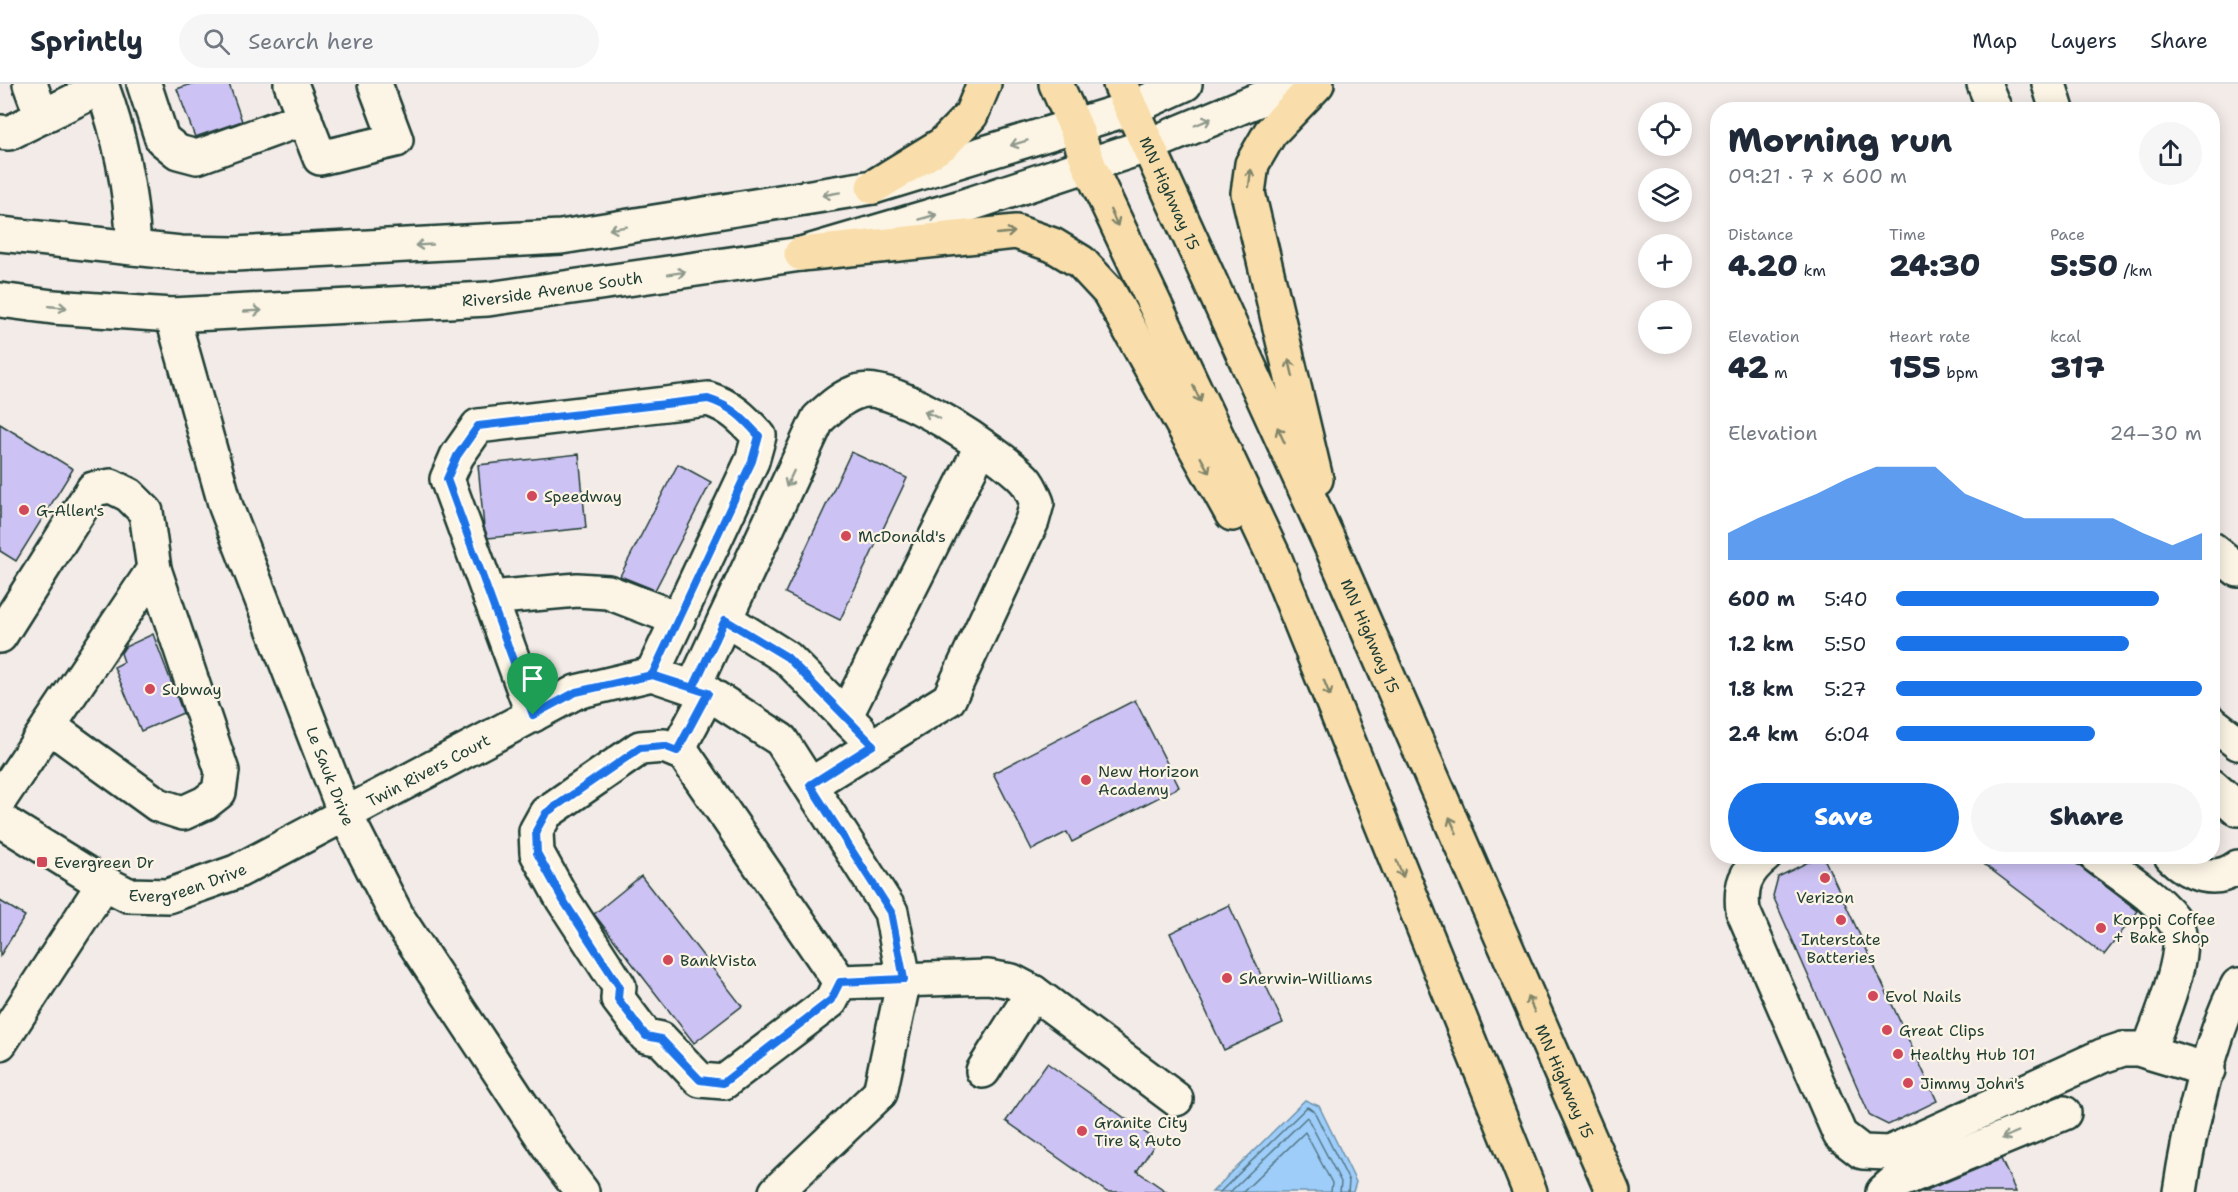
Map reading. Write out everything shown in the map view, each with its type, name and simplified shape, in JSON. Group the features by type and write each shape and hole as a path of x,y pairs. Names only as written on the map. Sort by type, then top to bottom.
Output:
{"highway":[{"path":"873,187 943,144 971,115 984,84"},
{"path":"1056,84 1089,165 1275,559 1530,1192"},
{"path":"1317,84 1270,133 1252,164 1248,193 1261,240 1332,548"},
{"name":"MN Highway 15","path":"1126,96 1332,548 1613,1192"},
{"path":"801,254 1016,231 1053,244 1081,262 1109,292 1315,658"}],"street":[{"path":"30,84 42,117"},
{"path":"144,84 162,139 178,152 197,157 305,118"},
{"path":"291,84 320,158 396,140 375,84"},
{"path":"0,234 181,253 235,254 561,237 873,187 1075,126 1126,96 1185,84"},
{"name":"Riverside Avenue South","path":"0,300 53,307 172,315 488,299 801,254 961,207 1149,145 1296,84"},
{"path":"1984,84 1992,102"},
{"path":"2049,84 2055,102"},
{"path":"0,132 9,133 102,86 112,113 131,200 134,249"},
{"name":"Le Sauk Drive","path":"172,315 226,507 345,814 398,918 557,1159 582,1192"},
{"path":"677,751 701,691 725,620 818,419 835,404 861,390 890,394 949,423 1025,480 1037,503 1032,521 949,699 810,785"},
{"path":"533,715 447,479 457,456 478,426 708,399 724,404 739,413 759,436 752,461 652,675 701,691 781,740 891,912 904,979 880,1093 776,1192"},
{"path":"845,717 981,447"},
{"path":"5,616 93,489 111,486 129,495 146,512 154,569 222,771 219,792 205,803 183,813 158,805 49,726"},
{"path":"0,799 154,569"},
{"path":"490,598 577,590 608,592 678,619"},
{"path":"725,620 787,657 873,745"},
{"name":"Twin Rivers Court","path":"345,814 576,692 652,675"},
{"path":"2220,729 2238,743"},
{"path":"664,746 684,754 840,982 831,1000 723,1083 700,1080 661,1039 646,1036 618,999 619,986 563,900 537,853 536,831 546,813 640,748 664,746"},
{"path":"2220,793 2238,809"},
{"name":"Evergreen Drive","path":"0,820 128,896 168,896 236,872 345,814"},
{"path":"1755,864 1742,882 1743,911 1840,1135 1862,1152 1889,1153 2102,1056 2123,1049 2148,1052 2208,1070"},
{"path":"2106,864 2172,917 2178,927 2178,958 2148,1052"},
{"path":"2182,864 2196,874 2210,877 2223,875 2238,867"},
{"path":"0,1042 104,883"},
{"path":"840,982 988,977 1012,981 1033,992 1176,1099"},
{"path":"2180,1192 2208,1070 2231,998 2238,985"},
{"path":"983,1071 1033,992"},
{"path":"1883,1192 1892,1185 2064,1113"}],"water":[{"path":"1305,1100 1319,1106 1356,1182 1353,1192 1212,1192"}],"building":[{"path":"191,84 229,84 242,121 195,137 177,89"},
{"name":"G-Allen's","path":"0,424 73,469 16,561 0,551"},
{"name":"McDonald's","path":"851,452 907,478 840,620 785,593"},
{"name":"Speedway","path":"579,454 586,528 488,538 484,527 478,465"},
{"name":"Speedway","path":"678,464 711,482 655,590 620,576"},
{"name":"Subway","path":"153,634 183,713 141,731 114,667 124,662 121,653 125,647"},
{"name":"New Horizon Academy","path":"1135,700 1179,787 1072,842 1067,832 1032,850 993,773"},
{"path":"1804,864 1827,864 1937,1101 1888,1125 1870,1116 1773,896 1778,877"},
{"path":"1984,864 2076,864 2138,911 2104,955"},
{"name":"BankVista","path":"641,876 742,1006 694,1043 594,914"},
{"path":"0,901 25,916 0,956"},
{"name":"Sherwin-Williams","path":"1229,905 1283,1023 1224,1050 1170,933"},
{"name":"Granite City Tire & Auto","path":"1047,1063 1157,1141 1137,1171 1167,1192 1107,1192 1006,1121"},
{"path":"2001,1159 2016,1192 1922,1192"}],"place":[{"name":"Speedway","path":"532,496"},
{"name":"G-Allen's","path":"24,510"},
{"name":"McDonald's","path":"846,536"},
{"name":"Subway","path":"150,689"},
{"name":"New Horizon Academy","path":"1086,780"},
{"name":"Evergreen Dr","path":"42,862"},
{"name":"Verizon","path":"1825,878"},
{"name":"Interstate Batteries","path":"1841,920"},
{"name":"Korppi Coffee + Bake Shop","path":"2101,928"},
{"name":"BankVista","path":"668,960"},
{"name":"Sherwin-Williams","path":"1227,978"},
{"name":"Evol Nails","path":"1873,996"},
{"name":"Great Clips","path":"1887,1030"},
{"name":"Healthy Hub 101","path":"1898,1054"},
{"name":"Jimmy John's","path":"1908,1083"},
{"name":"Granite City Tire & Auto","path":"1082,1131"}],"route":[{"path":"533,715 447,479 457,456 478,426 708,399 724,404 739,413 759,436 752,461 652,675 693,688 725,620 787,657 873,745 810,785 891,912 904,979 840,982 831,1000 723,1083 700,1080 661,1039 646,1036 618,999 619,986 563,900 537,853 536,831 546,813 640,748 664,746 677,751 708,693 652,675 576,692 533,715"}]}
